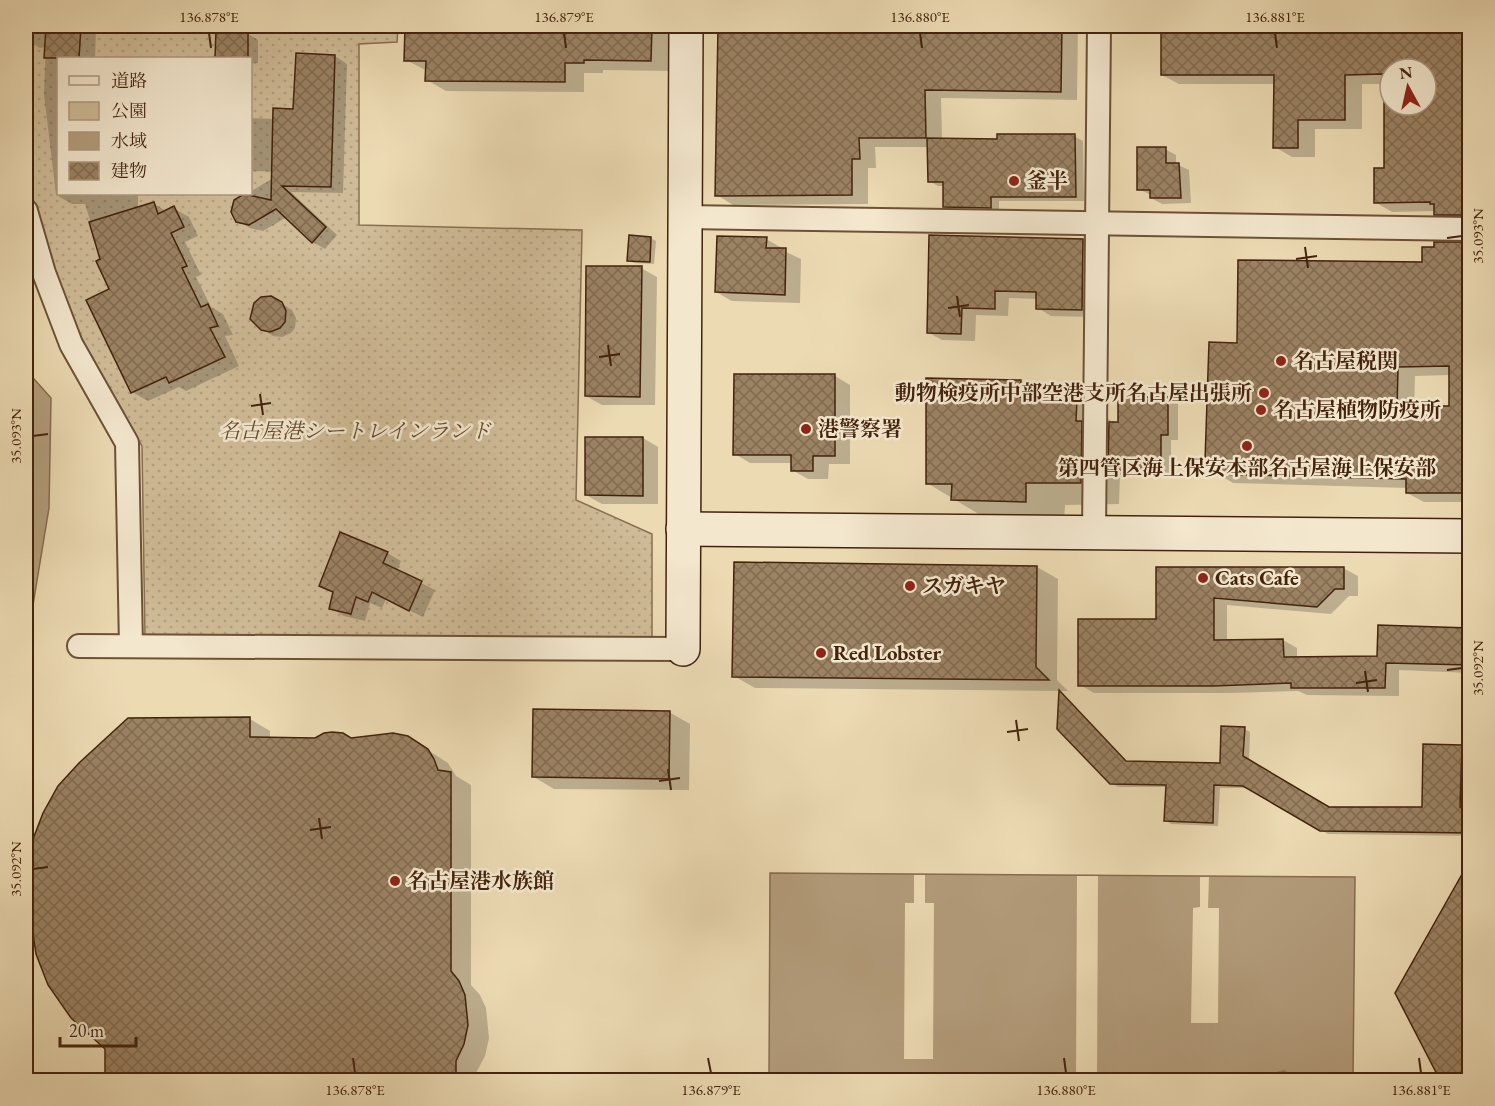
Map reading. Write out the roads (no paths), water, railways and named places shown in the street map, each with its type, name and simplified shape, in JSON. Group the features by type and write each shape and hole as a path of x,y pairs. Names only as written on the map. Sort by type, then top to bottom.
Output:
{"street":[{"path":"79,646 682,649 686,26"},
{"path":"1094,533 1099,26"},
{"path":"26,212 44,273 71,344 127,443 131,646"},
{"path":"685,217 1470,229"},
{"path":"683,529 1470,536"}],"water":[{"path":"26,370 51,398 49,508 33,605 32,1080 26,1080"},
{"path":"770,873 1355,877 1353,1080 769,1080"}],"place":[{"name":"釜半","path":"1014,181"},
{"name":"名古屋税関","path":"1281,361"},
{"name":"動物検疫所中部空港支所名古屋出張所","path":"1264,393"},
{"name":"名古屋植物防疫所","path":"1261,410"},
{"name":"港警察署","path":"806,429"},
{"name":"第四管区海上保安本部名古屋海上保安部","path":"1247,446"},
{"name":"Cats Cafe","path":"1203,578"},
{"name":"スガキヤ","path":"910,586"},
{"name":"Red Lobster","path":"821,653"},
{"name":"名古屋港水族館","path":"395,881"}],"park label":[{"name":"名古屋港シートレインランド","path":"355,431"}]}
